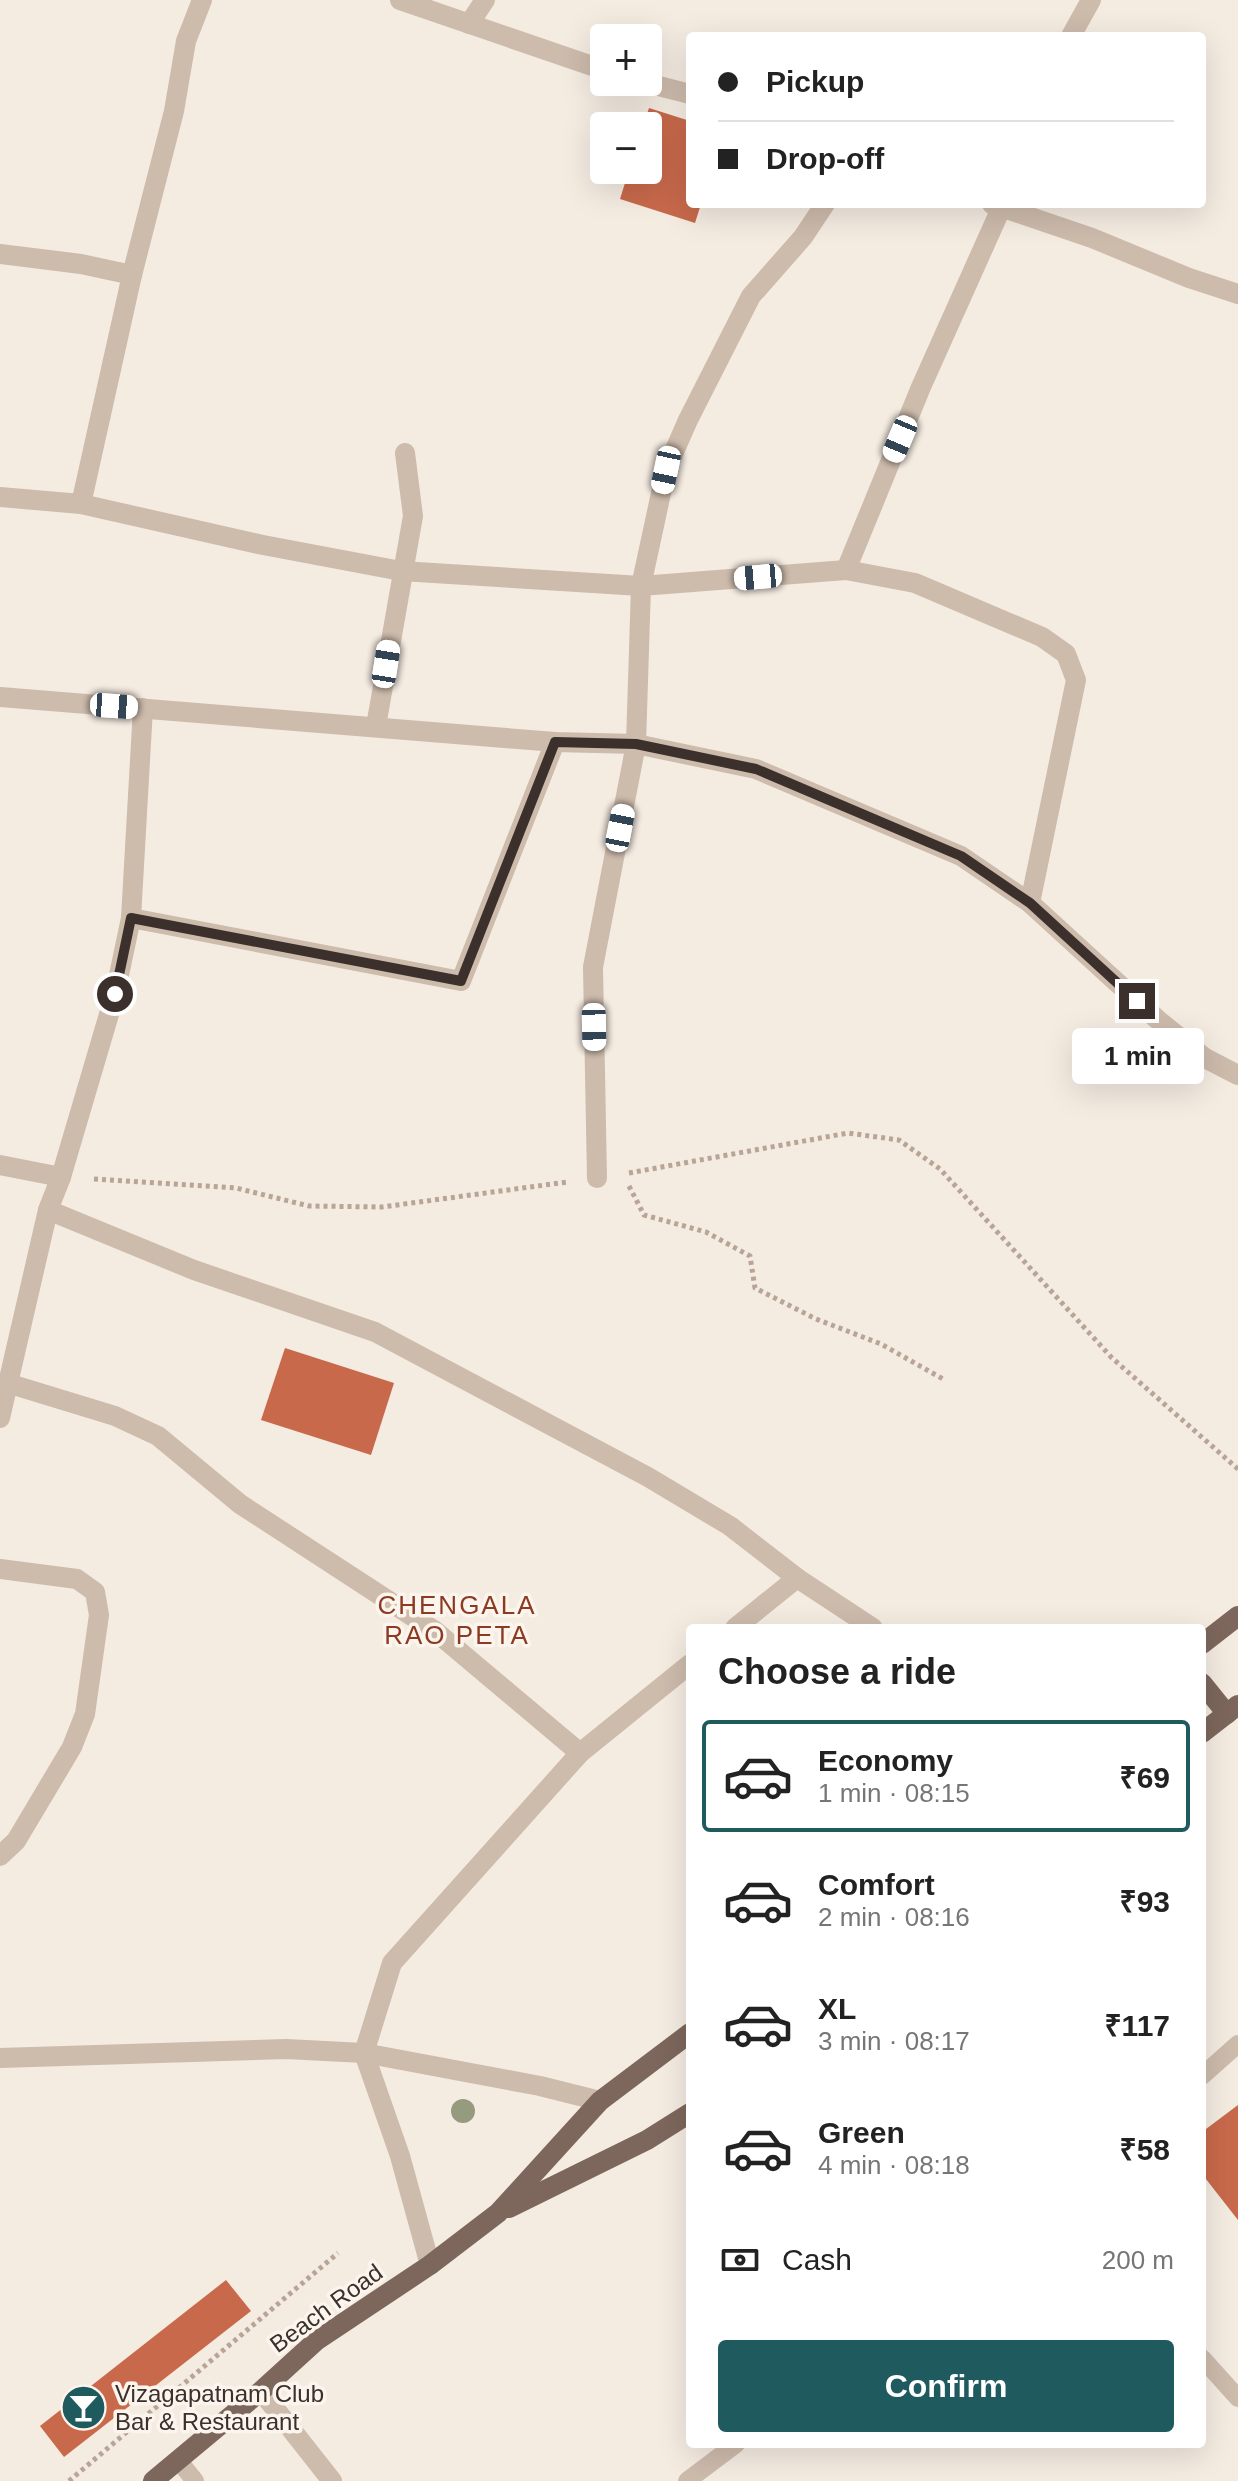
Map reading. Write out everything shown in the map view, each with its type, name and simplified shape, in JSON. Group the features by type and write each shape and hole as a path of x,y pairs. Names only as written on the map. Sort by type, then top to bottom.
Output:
{"main road":[{"path":"1206,1641 1238,1616"},
{"path":"1206,1686 1232,1709 1206,1730"},
{"name":"Beach Road","path":"153,2481 316,2341 430,2265 498,2213 600,2101 686,2036"},
{"name":"Beach Road","path":"498,2213 647,2140 686,2116"}],"street":[{"path":"81,504 132,275 174,111 186,41 202,0"},
{"path":"400,0 590,65"},
{"path":"469,24 485,0"},
{"path":"1073,32 1091,0"},
{"path":"662,87 686,93"},
{"path":"597,1178 593,967 636,744 641,586 666,470 751,296 803,237 822,208"},
{"path":"846,570 998,208"},
{"path":"1007,208 1238,294"},
{"path":"0,254 81,264 132,275"},
{"path":"376,726 413,516 405,453"},
{"path":"0,497 81,504 263,545 401,571 641,586 846,570 915,583 1042,637 1066,654 1076,680 1030,903"},
{"path":"0,697 555,742 636,744 756,769 961,856 1030,903 1158,1020 1205,1058 1238,1075"},
{"path":"0,1418 48,1210 61,1177 115,994 131,918 143,708"},
{"path":"131,918 461,981 555,742"},
{"path":"0,1165 61,1177"},
{"path":"48,1210 194,1270 375,1332 648,1477 730,1526 797,1578 867,1624"},
{"path":"7,1383 115,1416 158,1436 240,1504 435,1631 580,1753"},
{"path":"0,1569 77,1579 95,1592 99,1615 85,1714 72,1747 16,1841 0,1856"},
{"path":"740,1624 797,1578"},
{"path":"430,2265 400,2156 364,2053 392,1963 580,1753 686,1667"},
{"path":"0,2058 286,2049 364,2053 540,2086 600,2101"},
{"path":"261,2391 332,2481"}],"lane":[{"path":"1206,2072 1238,2044"},
{"path":"1206,2362 1238,2398"},
{"path":"687,2481 731,2448"},
{"path":"178,2460 195,2481"}],"path":[{"path":"943,1379 881,1344 816,1319 755,1288 750,1256 706,1232 644,1215 623,1174 848,1133 899,1140 940,1169 1112,1358 1238,1469"},
{"path":"61,1177 236,1188 309,1206 368,1207 597,1178"},
{"path":"69,2481 338,2253"}],"building":[{"path":"662,112 686,120 686,208 700,208 695,223 620,199 625,184 662,184"},
{"path":"285,1348 394,1383 371,1455 261,1420"},
{"path":"1238,2105 1238,2220 1206,2179 1206,2129"},
{"path":"226,2280 251,2311 64,2457 40,2426"}],"place":[{"name":"Vizagapatnam Club Bar & Restaurant","path":"84,2407"}],"district":[{"name":"CHENGALA RAO PETA","path":"457,1620"}],"route":[{"path":"115,994 131,918 461,981 555,742 636,744 756,769 961,856 1030,903 1137,1001"}]}
